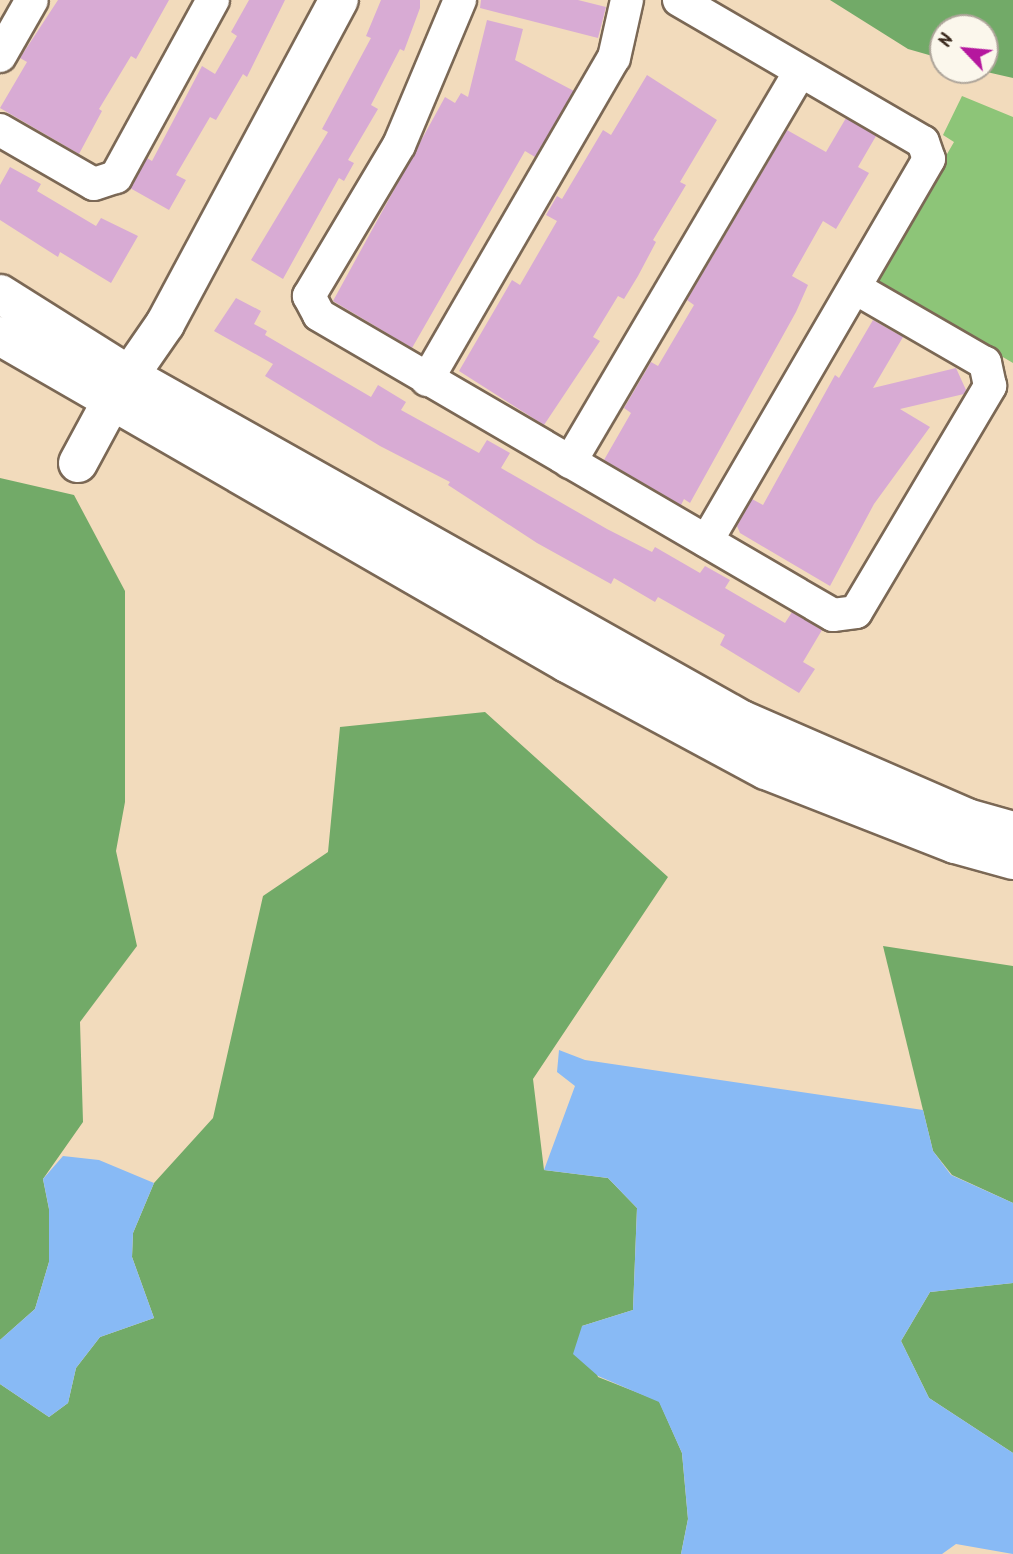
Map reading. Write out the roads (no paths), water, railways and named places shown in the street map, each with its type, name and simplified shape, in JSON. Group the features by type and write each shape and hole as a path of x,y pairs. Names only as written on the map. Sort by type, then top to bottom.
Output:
{"street":[{"path":"0,56 32,0"},
{"path":"0,130 94,184 116,177 213,0"},
{"path":"78,463 120,389 165,324 339,0"},
{"path":"460,0 398,145 310,296 319,315 833,615 856,612 990,386 985,363 857,289"},
{"path":"427,380 614,58 626,0"},
{"path":"679,0 923,142 929,159 857,289 707,541"},
{"path":"570,462 800,72"},
{"path":"0,294 120,389 567,663 766,769 955,844 1013,860"},
{"path":"0,336 120,389 742,720 967,818 1013,831"}],"water":[{"path":"559,1050 585,1060 923,1110 933,1151 951,1175 1013,1203 1013,1283 930,1292 901,1341 929,1398 1013,1453 1013,1554 956,1544 942,1554 681,1554 688,1519 682,1453 659,1402 598,1376 573,1354 582,1326 633,1310 637,1208 608,1178 544,1170 575,1086 557,1072"},
{"path":"63,1156 99,1160 154,1183 133,1233 132,1257 154,1318 100,1337 76,1368 68,1403 49,1417 0,1384 0,1340 35,1309 49,1262 49,1209 43,1179"}]}
